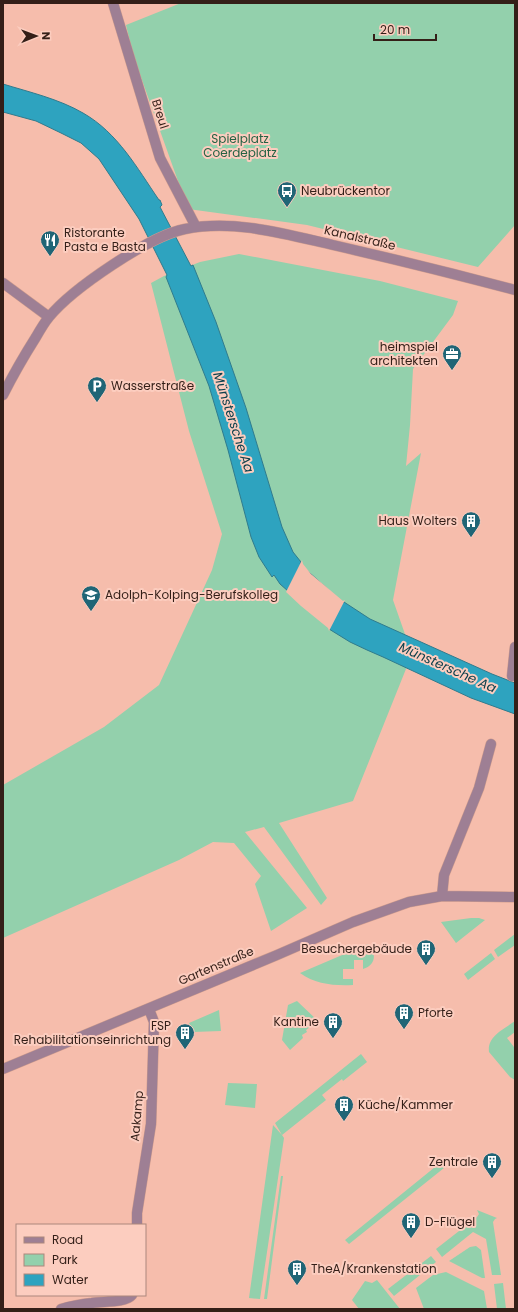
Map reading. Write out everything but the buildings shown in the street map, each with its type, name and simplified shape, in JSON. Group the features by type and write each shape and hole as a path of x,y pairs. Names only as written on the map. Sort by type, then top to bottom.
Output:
{"street":[{"name":"Breul","path":"113,3 160,158 196,228"},
{"name":"Kanalstraße","path":"49,317 66,299 93,279 149,244 175,232 213,226 232,226 284,234 439,270 515,290"},
{"path":"3,284 49,317 24,354 3,395"},
{"path":"512,676 515,647"},
{"path":"442,896 444,875 479,788 491,744"},
{"name":"Gartenstraße","path":"3,1069 149,1009 353,922 408,902 442,896 515,897"},
{"name":"Aakamp","path":"137,1224 137,1213 151,1124 154,1022 149,1009"},
{"path":"61,1309 93,1302 122,1300 130,1298 131,1296"}],"green space":[{"name":"Spielplatz Coerdeplatz","path":"181,3 515,3 515,225 478,267 307,225 188,209 133,55 126,25"},
{"path":"239,254 380,281 458,301 453,315 413,369 406,466 421,453 393,600 412,654 353,801 279,823 327,898 321,905 264,827 245,832 307,908 271,931 255,884 261,876 234,843 213,842 179,860 3,938 3,785 104,727 159,685 212,570 222,534 189,431 151,283 164,276 200,262"},
{"path":"471,918 485,920 456,943 441,922"},
{"path":"515,934 515,945 498,957 494,950"},
{"path":"368,944 374,955 371,965 363,969 363,960 354,960 354,969 343,969 343,979 353,979 353,985 325,984 312,980 300,973"},
{"path":"491,953 495,959 468,980 464,974"},
{"path":"297,1001 318,1021 306,1030 307,1032 302,1035 303,1038 290,1050 282,1040 288,1005"},
{"path":"219,1010 221,1031 193,1032 189,1023"},
{"path":"515,1021 515,1032 507,1038 515,1047 515,1080 510,1077 489,1052 489,1046 493,1037"},
{"path":"361,1054 367,1062 322,1095 326,1100 282,1135 275,1123"},
{"path":"228,1083 257,1084 255,1108 225,1105"},
{"path":"273,1125 284,1138 260,1299 249,1298"},
{"path":"440,1163 444,1168 349,1244 345,1240"},
{"path":"281,1176 283,1176 267,1299 264,1299"},
{"path":"477,1210 497,1218 493,1222 501,1275 492,1275 486,1239 473,1232 442,1257 436,1249 477,1217 479,1214"},
{"path":"476,1246 481,1250 485,1278 482,1278 449,1261 470,1247"},
{"path":"431,1256 436,1262 394,1296 388,1289"},
{"path":"446,1272 484,1291 487,1309 424,1309 416,1288 433,1275"},
{"path":"377,1280 400,1309 359,1309 352,1300 365,1281 372,1283"},
{"path":"503,1283 506,1309 497,1309 494,1284"}],"water":[{"name":"Münstersche Aa","path":"3,84 44,96 74,108 95,121 117,141 160,200 162,205 160,207 191,266 193,265 216,322 246,408 282,527 293,552 301,562 300,564 343,603 344,602 370,619 515,683 515,714 471,698 350,642 329,629 330,628 280,584 274,575 272,577 259,557 251,537 209,386 166,277 167,275 139,219 99,159 81,143 36,121 3,112"}],"pier":[{"path":"302,560 303,564 311,574 343,601 345,600 329,631 328,628 286,592"}],"place":[{"name":"Neubrückentor","path":"287,208"},
{"name":"Ristorante Pasta e Basta","path":"50,257"},
{"name":"heimspiel architekten","path":"452,371"},
{"name":"Wasserstraße","path":"97,403"},
{"name":"Haus Wolters","path":"471,538"},
{"name":"Adolph-Kolping-Berufskolleg","path":"91,612"},
{"name":"Besuchergebäude","path":"426,966"},
{"name":"Pforte","path":"404,1030"},
{"name":"Kantine","path":"333,1039"},
{"name":"FSP Rehabilitationseinrichtung","path":"185,1050"},
{"name":"Küche/Kammer","path":"344,1122"},
{"name":"Zentrale","path":"492,1179"},
{"name":"D-Flügel","path":"411,1239"},
{"name":"TheA/Krankenstation","path":"297,1286"}]}
